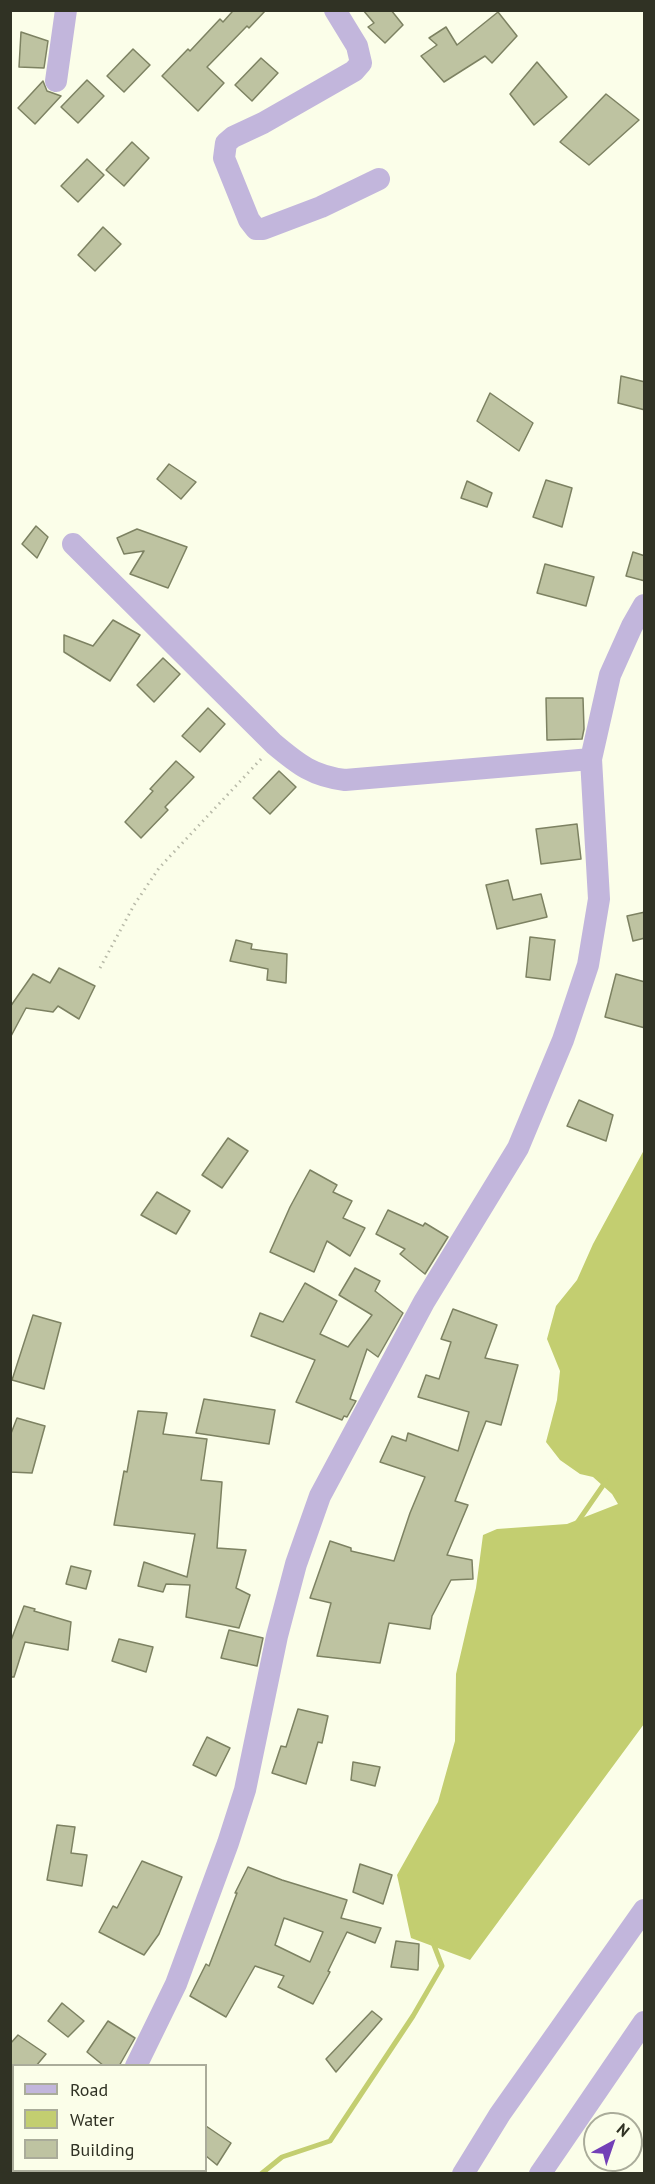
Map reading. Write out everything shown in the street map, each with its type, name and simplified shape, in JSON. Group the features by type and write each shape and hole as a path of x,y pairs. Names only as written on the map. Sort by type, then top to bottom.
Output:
{"street":[{"path":"56,81 66,10"},
{"path":"335,10 357,46 361,63 354,71 263,123 233,137 226,143 224,158 249,220 256,229 263,230 321,207 379,179"},
{"path":"73,544 274,744 303,768 324,778 345,780 591,759"},
{"path":"137,2064 176,1984 228,1843 245,1790 277,1636 296,1564 320,1496 424,1302 518,1148 563,1040 588,965 599,898 591,759 610,675 632,626 645,605"},
{"path":"463,2174 500,2114 645,1910"},
{"path":"540,2174 645,2022"}],"path":[{"path":"100,968 134,904 159,868 274,744"}],"water":[{"path":"644,1150 644,1724 470,1960 411,1938 397,1875 438,1802 455,1741 456,1674 476,1588 483,1535 497,1529 567,1524 618,1504 612,1494 593,1477 580,1474 560,1460 546,1442 557,1400 560,1371 547,1339 556,1306 577,1280 593,1244"}],"building":[{"path":"231,10 266,10 207,67 224,83 198,111 162,76 220,19 223,22 232,12"},
{"path":"363,10 391,10 403,25 385,43 368,27 374,23"},
{"path":"498,12 517,36 492,63 485,56 444,82 421,56 437,45 429,38 446,27 457,45"},
{"path":"21,32 48,41 44,68 19,67"},
{"path":"133,49 150,65 124,92 107,76"},
{"path":"261,58 278,73 252,101 235,85"},
{"path":"537,62 567,97 534,125 510,94"},
{"path":"87,80 104,96 78,123 61,107"},
{"path":"43,81 47,91 61,96 35,124 18,108"},
{"path":"606,94 639,120 589,165 560,142"},
{"path":"132,142 149,158 124,186 106,170"},
{"path":"87,159 104,175 78,202 61,186"},
{"path":"103,227 121,244 95,271 78,255"},
{"path":"621,376 645,382 645,410 618,403"},
{"path":"490,393 533,423 519,451 477,421"},
{"path":"169,464 196,482 181,499 157,479"},
{"path":"546,480 572,488 562,527 533,517"},
{"path":"467,481 492,493 487,507 461,498"},
{"path":"36,526 48,537 37,558 22,544"},
{"path":"137,529 187,547 168,588 130,574 144,551 124,554 117,538"},
{"path":"633,552 645,556 645,581 626,576"},
{"path":"545,564 594,577 586,606 537,593"},
{"path":"113,620 140,635 110,681 64,652 64,635 93,646"},
{"path":"163,658 180,674 154,702 137,685"},
{"path":"546,698 583,698 582,739 547,740"},
{"path":"208,708 225,724 200,752 182,736"},
{"path":"176,761 194,777 165,807 168,810 141,838 125,822 153,791 150,789"},
{"path":"279,771 296,787 270,814 253,798"},
{"path":"577,824 581,859 541,864 536,829"},
{"path":"508,880 513,900 541,894 547,917 497,929 486,885"},
{"path":"645,912 645,938 633,941 627,916"},
{"path":"530,937 555,940 550,980 526,977"},
{"path":"236,940 252,944 251,949 287,954 286,983 267,980 268,969 230,961"},
{"path":"59,968 95,986 79,1019 58,1006 53,1012 26,1008 10,1038 10,1007 33,974 50,983"},
{"path":"616,974 645,982 645,1028 605,1017"},
{"path":"579,1100 613,1115 606,1141 567,1126"},
{"path":"228,1138 248,1151 222,1188 202,1175"},
{"path":"310,1170 337,1185 333,1192 352,1201 343,1218 365,1228 350,1256 327,1241 314,1272 270,1252"},
{"path":"157,1192 190,1211 176,1234 141,1215"},
{"path":"388,1210 423,1226 425,1223 448,1237 425,1274 400,1254 405,1249 376,1234"},
{"path":"355,1268 380,1281 375,1291 403,1313 378,1357 367,1349 350,1399 356,1401 347,1417 344,1416 342,1420 296,1402 315,1360 251,1336 260,1313 283,1322 305,1283 337,1301 320,1334 348,1347 372,1315 339,1295"},
{"path":"453,1309 497,1325 485,1358 518,1365 501,1425 486,1421 455,1501 468,1505 447,1555 472,1560 473,1579 451,1580 432,1616 430,1629 389,1623 380,1663 317,1656 331,1603 310,1598 330,1541 351,1548 351,1551 394,1561 425,1477 380,1462 392,1436 406,1441 408,1433 458,1451 469,1412 418,1397 426,1375 439,1379 451,1342 441,1339"},
{"path":"33,1315 61,1323 44,1389 12,1380"},
{"path":"204,1399 275,1410 269,1444 196,1433"},
{"path":"138,1411 167,1413 163,1434 207,1439 201,1480 222,1482 217,1548 246,1550 236,1588 250,1595 239,1628 186,1617 190,1585 166,1584 163,1592 138,1586 144,1562 187,1577 195,1534 114,1525 124,1471 127,1472"},
{"path":"17,1418 45,1426 32,1473 10,1472 10,1436"},
{"path":"71,1566 91,1571 86,1589 66,1584"},
{"path":"24,1606 71,1622 68,1650 25,1642 14,1677 10,1677 10,1643"},
{"path":"229,1630 263,1638 257,1666 221,1658"},
{"path":"119,1639 153,1647 146,1672 112,1661"},
{"path":"298,1709 328,1716 322,1743 318,1742 306,1784 272,1773 281,1746 286,1747"},
{"path":"207,1737 230,1748 216,1776 193,1765"},
{"path":"353,1762 380,1767 375,1786 351,1780"},
{"path":"57,1825 75,1827 71,1853 87,1855 82,1886 47,1880"},
{"path":"142,1861 182,1877 159,1934 144,1955 99,1932 113,1906 117,1908"},
{"path":"360,1864 392,1875 383,1904 353,1892"},
{"path":"248,1867 347,1900 341,1918 381,1928 375,1943 347,1932 313,2004 278,1987 284,1976 255,1966 226,2017 190,1996 206,1964 209,1966 237,1893 235,1893","holes":["284,1918 323,1932 310,1962 275,1945"]},
{"path":"396,1941 419,1944 418,1970 391,1967"},
{"path":"62,2003 84,2021 68,2037 48,2021"},
{"path":"372,2011 382,2019 336,2072 326,2059"},
{"path":"108,2021 135,2038 120,2064 102,2064 87,2052"},
{"path":"18,2035 46,2054 38,2064 12,2064 10,2066 10,2044"},
{"path":"207,2127 231,2143 217,2165 207,2157"}],"waterway":[{"path":"577,1523 606,1481"},
{"path":"261,2174 282,2157 330,2141 413,2016 442,1966 432,1940"}]}
